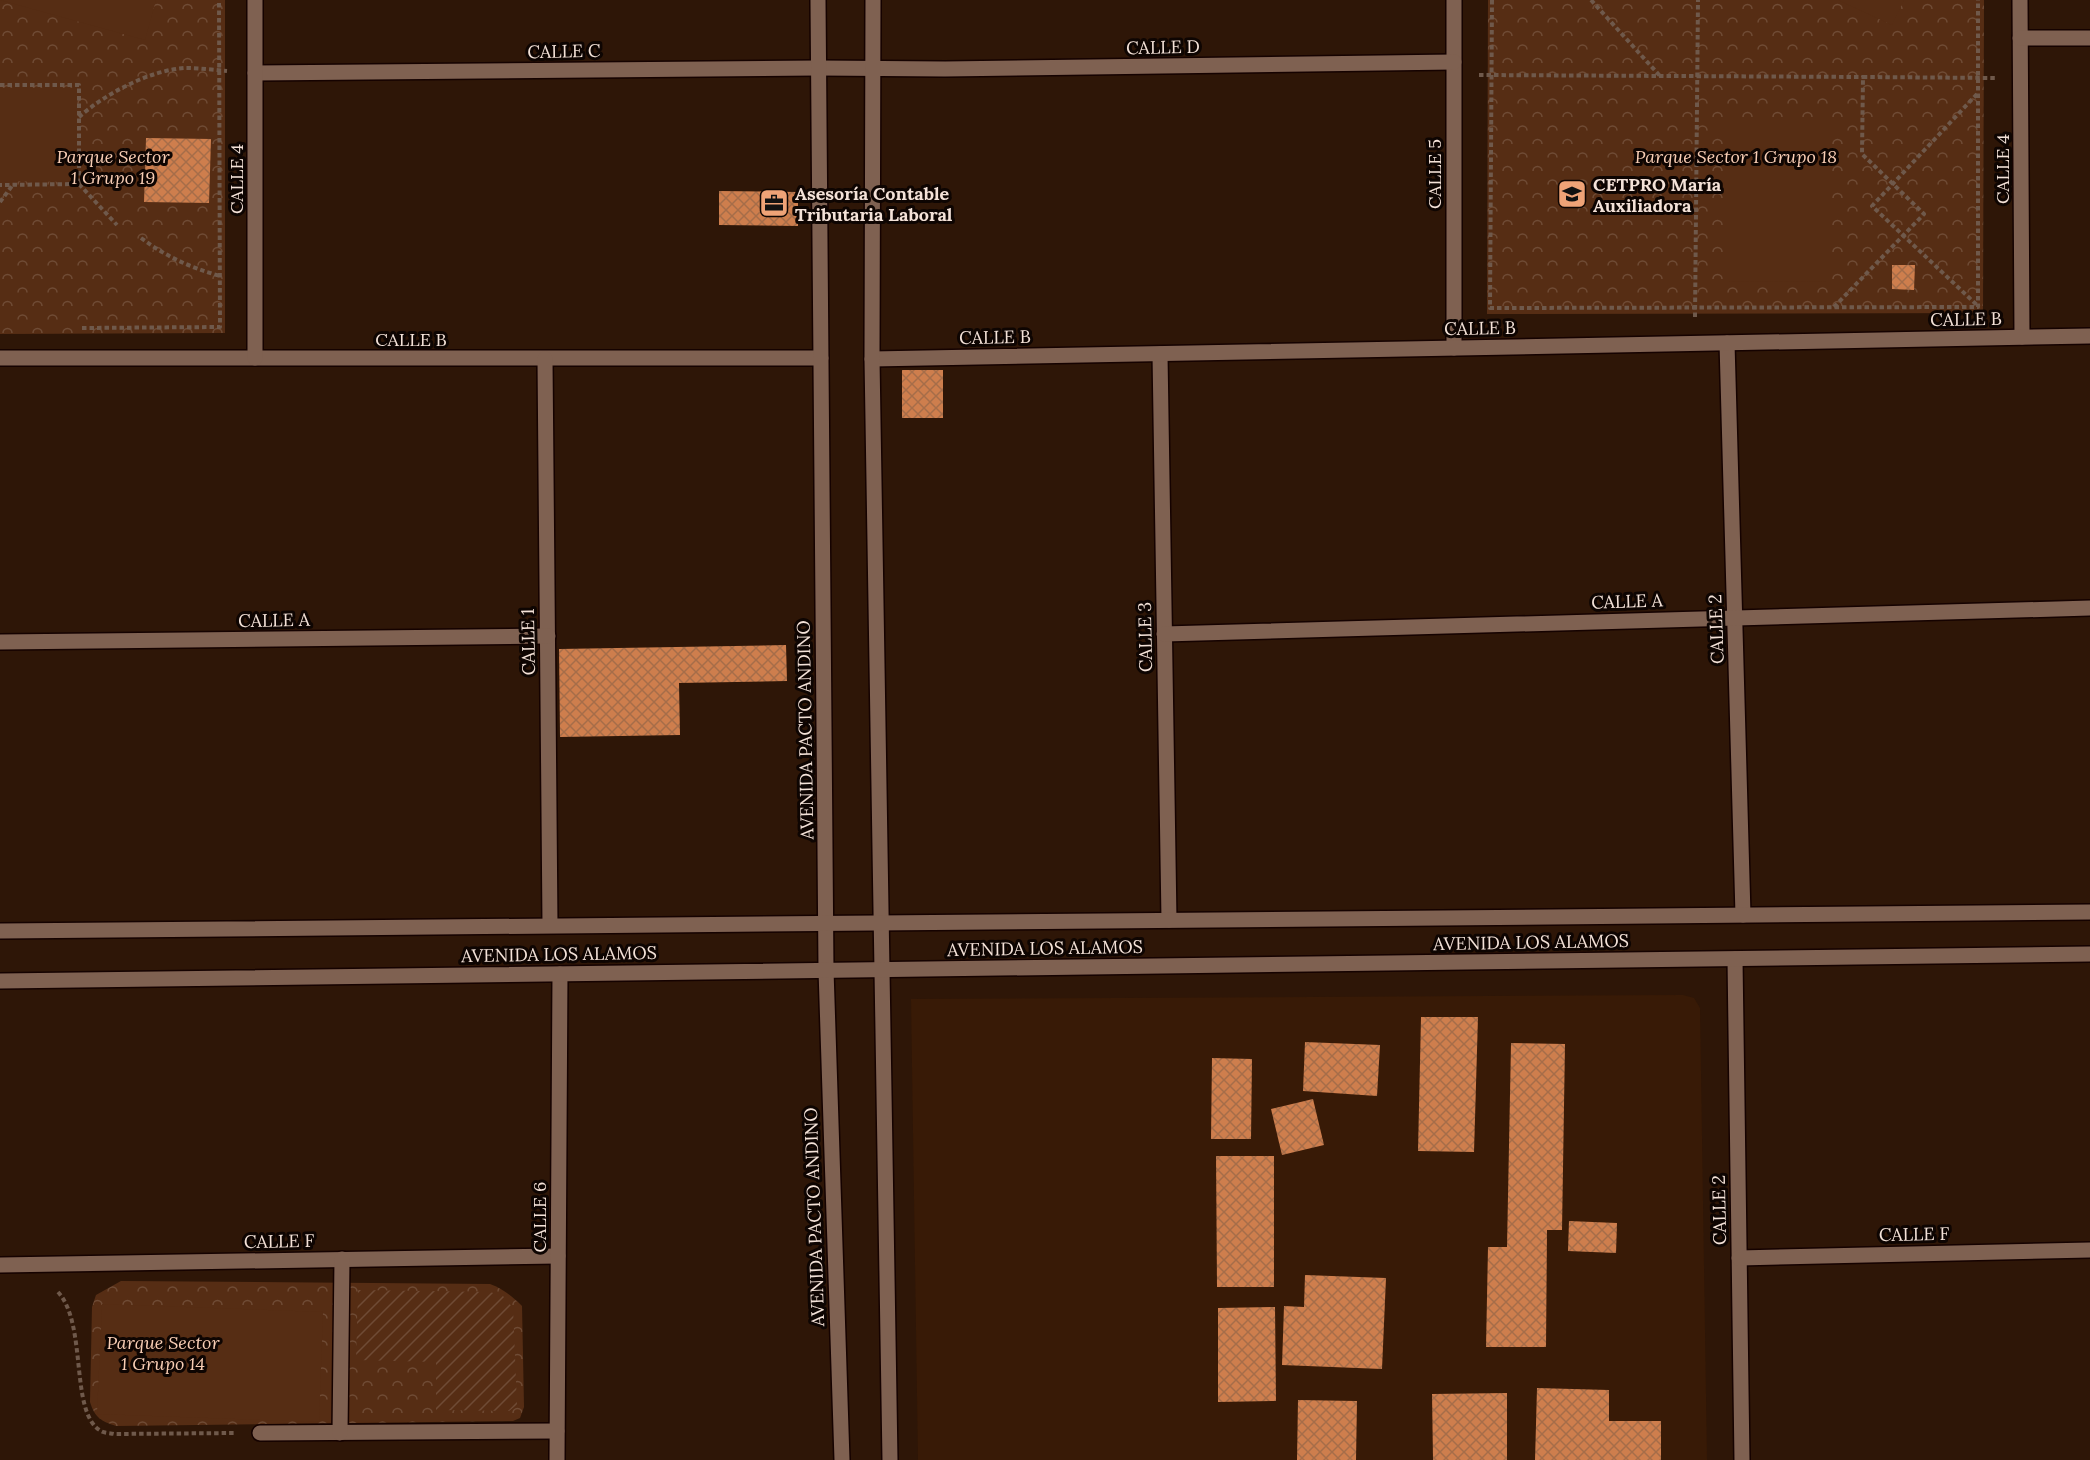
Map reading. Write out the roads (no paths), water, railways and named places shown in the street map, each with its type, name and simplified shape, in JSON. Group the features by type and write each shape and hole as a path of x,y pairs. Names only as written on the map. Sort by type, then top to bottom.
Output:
{"street":[{"name":"CALLE 4","path":"255,0 255,358"},
{"name":"AVENIDA PACTO ANDINO","path":"818,0 826,970 842,1460"},
{"path":"873,0 872,359 890,1460"},
{"name":"CALLE 5","path":"1454,0 1454,348"},
{"name":"CALLE 4","path":"2020,0 2022,337"},
{"path":"2020,38 2090,38"},
{"name":"CALLE D","path":"874,69 1454,68"},
{"name":"CALLE C","path":"255,73 874,69"},
{"name":"CALLE B","path":"872,359 2090,336"},
{"name":"CALLE 2","path":"1727,343 1743,915"},
{"name":"CALLE 3","path":"1160,354 1169,920"},
{"name":"CALLE B","path":"0,358 821,358"},
{"name":"CALLE 1","path":"544,359 550,925"},
{"name":"CALLE A","path":"1164,634 2090,608"},
{"name":"CALLE A","path":"0,642 548,636"},
{"name":"AVENIDA LOS ALAMOS","path":"0,931 2090,912"},
{"name":"AVENIDA LOS ALAMOS","path":"0,981 2090,954"},
{"name":"CALLE 2","path":"1735,959 1742,1460"},
{"name":"CALLE 6","path":"557,1460 560,974"},
{"name":"CALLE F","path":"1739,1258 2090,1250"},
{"name":"CALLE F","path":"0,1265 558,1256"},
{"path":"340,1433 342,1259"},
{"path":"260,1433 557,1431"}],"place":[{"name":"CETPRO María Auxiliadora","path":"1572,194"},
{"name":"Asesoría Contable Tributaria Laboral","path":"774,203"}],"park label":[{"name":"Parque Sector 1 Grupo 18","path":"1736,156"},
{"name":"Parque Sector 1 Grupo 19","path":"113,166"},
{"name":"Parque Sector 1 Grupo 14","path":"163,1352"}]}
